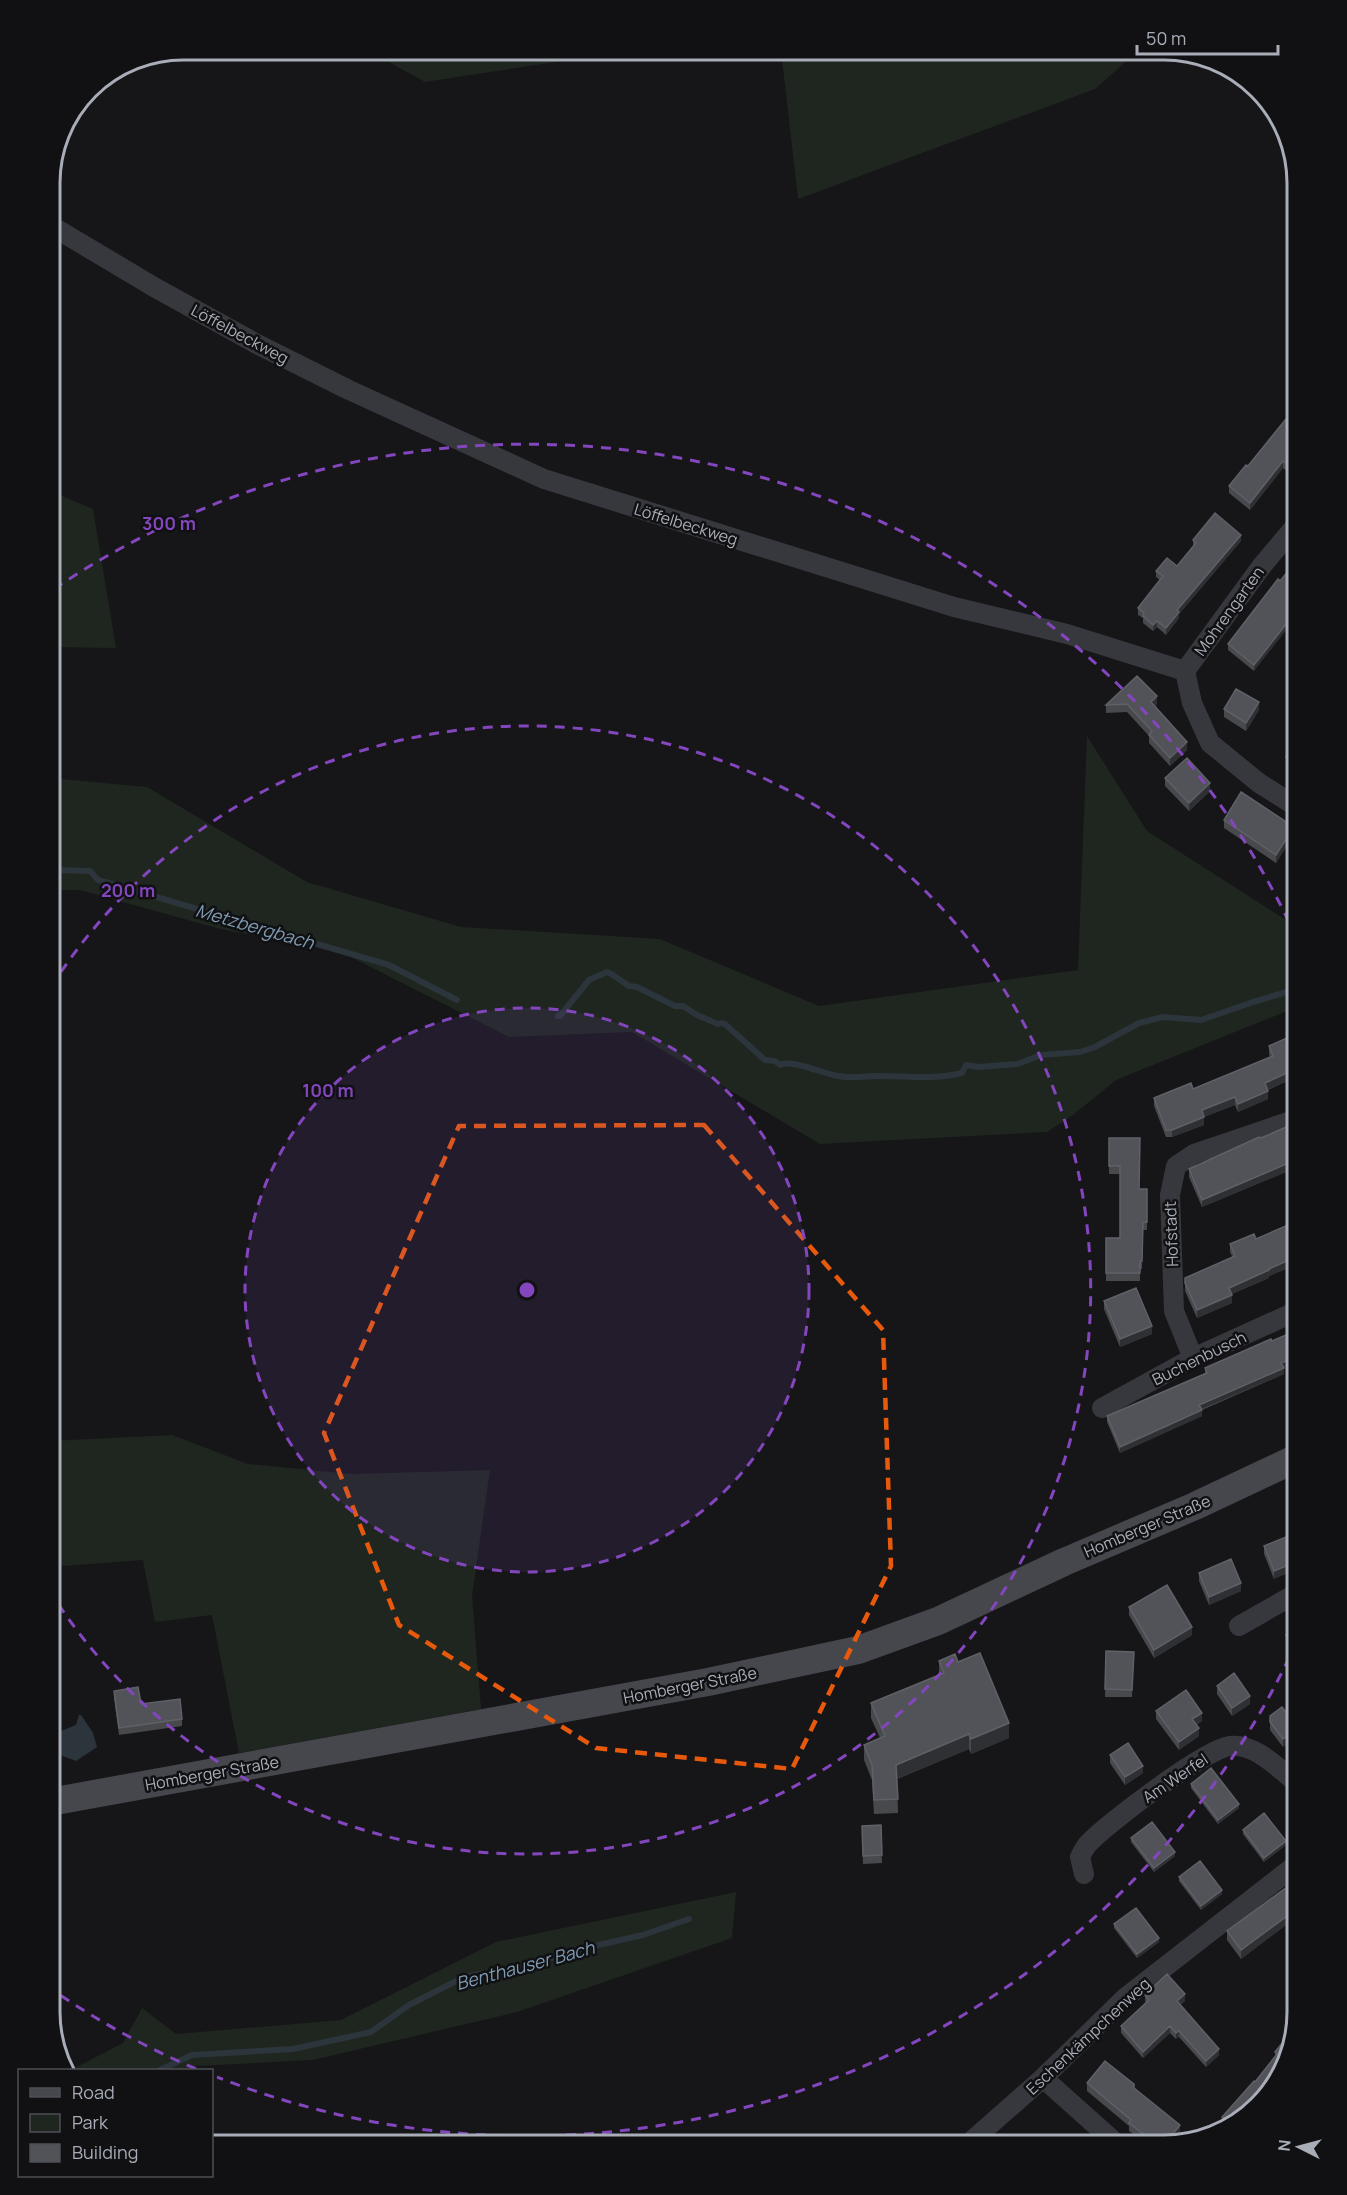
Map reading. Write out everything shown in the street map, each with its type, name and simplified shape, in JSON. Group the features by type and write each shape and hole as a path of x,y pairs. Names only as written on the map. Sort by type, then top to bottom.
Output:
{"main road":[{"name":"Homberger Straße","path":"60,1800 708,1682 858,1650 938,1621 1064,1562 1195,1506 1287,1463"}],"street":[{"name":"Löffelbeckweg","path":"60,231 255,343 359,395 544,479 954,607 1066,634 1185,671"},
{"name":"Mohrengarten","path":"1185,671 1261,567 1287,537"},
{"path":"1185,671 1192,703 1210,743 1259,783 1287,800"},
{"name":"Hofstadt","path":"1193,1358 1174,1311 1170,1195 1176,1166 1194,1154 1287,1123"},
{"name":"Buchenbusch","path":"1102,1408 1193,1358 1287,1316"},
{"path":"1239,1626 1287,1599"},
{"name":"Am Werfel","path":"1084,1874 1080,1857 1085,1846 1112,1822 1161,1786 1213,1752 1231,1746 1249,1749 1287,1775"},
{"name":"Eschenkämpchenweg","path":"978,2135 1043,2078 1125,1998 1287,1873"},
{"path":"1043,2078 1107,2135"}],"highlighted area":[{"path":"704,1125 883,1330 891,1566 792,1769 596,1748 399,1625 324,1433 459,1126"}],"green space":[{"path":"385,60 569,60 425,82"},
{"path":"782,60 1128,60 1095,89 798,199"},
{"path":"60,495 93,509 116,648 60,647"},
{"path":"1087,736 1147,831 1287,921 1287,1011 1116,1080 1073,1115 1047,1132 820,1144 632,1032 509,1037 341,952 220,929 80,890 60,890 60,779 147,787 307,882 461,927 660,939 819,1006 1078,970"},
{"path":"172,1435 248,1464 351,1474 490,1470 472,1596 481,1709 239,1753 212,1615 155,1622 143,1560 60,1566 60,1441"},
{"path":"736,1892 732,1938 517,2012 313,2060 196,2066 189,2069 74,2068 123,2043 142,2008 176,2034 341,2020 496,1942"}],"shaded area":[{"path":"81,1715 93,1733 97,1747 76,1761 60,1755 60,1735 61,1731 76,1725"}],"building":[{"path":"1287,418 1287,464 1283,461 1250,503 1229,486 1246,465 1248,466"},
{"path":"1215,513 1241,535 1177,610 1179,612 1166,628 1157,621 1153,625 1138,608 1163,576 1156,571 1167,558 1177,566 1196,543 1193,540"},
{"path":"1287,572 1287,623 1254,665 1228,644 1278,579 1280,581"},
{"path":"1137,676 1157,696 1151,702 1187,742 1170,758 1149,735 1152,731 1127,704 1106,705"},
{"path":"1236,689 1259,702 1246,723 1224,709"},
{"path":"1187,758 1210,783 1189,803 1165,778"},
{"path":"1241,792 1287,822 1287,838 1276,855 1224,820"},
{"path":"1287,1038 1287,1073 1265,1083 1268,1091 1238,1104 1235,1097 1202,1110 1204,1117 1172,1130 1166,1130 1154,1098 1191,1083 1193,1089 1273,1056 1269,1046"},
{"path":"1287,1127 1287,1164 1202,1200 1189,1169"},
{"path":"1109,1138 1140,1138 1139,1189 1147,1189 1147,1222 1143,1222 1140,1273 1106,1273 1106,1238 1120,1238 1120,1166 1109,1166"},
{"path":"1287,1225 1287,1261 1229,1288 1232,1295 1197,1310 1185,1278 1235,1256 1230,1244 1254,1234 1256,1239"},
{"path":"1136,1288 1152,1326 1120,1339 1104,1301"},
{"path":"1287,1335 1287,1361 1281,1363 1284,1368 1199,1405 1202,1410 1120,1447 1107,1416 1207,1373 1205,1368 1271,1339 1272,1341"},
{"path":"1287,1537 1287,1566 1274,1571 1264,1546"},
{"path":"1231,1559 1241,1583 1209,1597 1199,1573"},
{"path":"1167,1585 1192,1627 1154,1650 1129,1607"},
{"path":"1106,1651 1134,1652 1132,1690 1105,1689"},
{"path":"980,1653 1009,1723 971,1739 969,1734 896,1765 898,1799 874,1800 872,1765 864,1745 885,1736 871,1703 944,1673 939,1661 955,1654 958,1662"},
{"path":"1234,1673 1250,1696 1232,1708 1217,1686"},
{"path":"138,1687 141,1704 180,1699 182,1719 119,1728 114,1691"},
{"path":"1186,1690 1202,1713 1192,1719 1199,1728 1179,1742 1156,1711"},
{"path":"1282,1707 1287,1713 1287,1736 1283,1739 1270,1722 1270,1716"},
{"path":"1128,1743 1143,1766 1125,1777 1110,1755"},
{"path":"1211,1768 1239,1804 1218,1820 1191,1784"},
{"path":"1264,1813 1286,1841 1264,1858 1243,1830"},
{"path":"1152,1822 1175,1852 1154,1868 1131,1838"},
{"path":"881,1825 882,1855 863,1856 862,1826"},
{"path":"1200,1861 1222,1890 1201,1906 1179,1877"},
{"path":"1287,1887 1287,1916 1241,1950 1227,1931"},
{"path":"1136,1908 1159,1938 1137,1954 1114,1924"},
{"path":"1167,1974 1185,1994 1177,2001 1219,2049 1206,2061 1179,2031 1176,2033 1170,2026 1143,2052 1121,2026 1149,2000 1145,1995"},
{"path":"1283,2042 1271,2074 1262,2087 1239,2110 1224,2119 1222,2117 1255,2082 1277,2054 1275,2052"},
{"path":"1105,2061 1180,2125 1172,2134 1145,2135 1129,2123 1131,2120 1087,2083"}],"waterway":[{"name":"Metzbergbach","path":"60,870 90,871 98,880 389,965 457,1000"},
{"name":"Metzbergbach","path":"558,1016 589,980 607,972 629,986 637,987 675,1006 683,1006 718,1024 725,1024 765,1060 775,1061 780,1065 792,1064 848,1077 930,1077 962,1073 966,1065 978,1067 1018,1064 1041,1055 1080,1052 1095,1047 1139,1023 1163,1017 1201,1020 1287,992"},
{"name":"Benthauser Bach","path":"162,2069 192,2055 293,2049 371,2032 409,2005 464,1977 519,1967 585,1948 643,1935 689,1919"}]}
